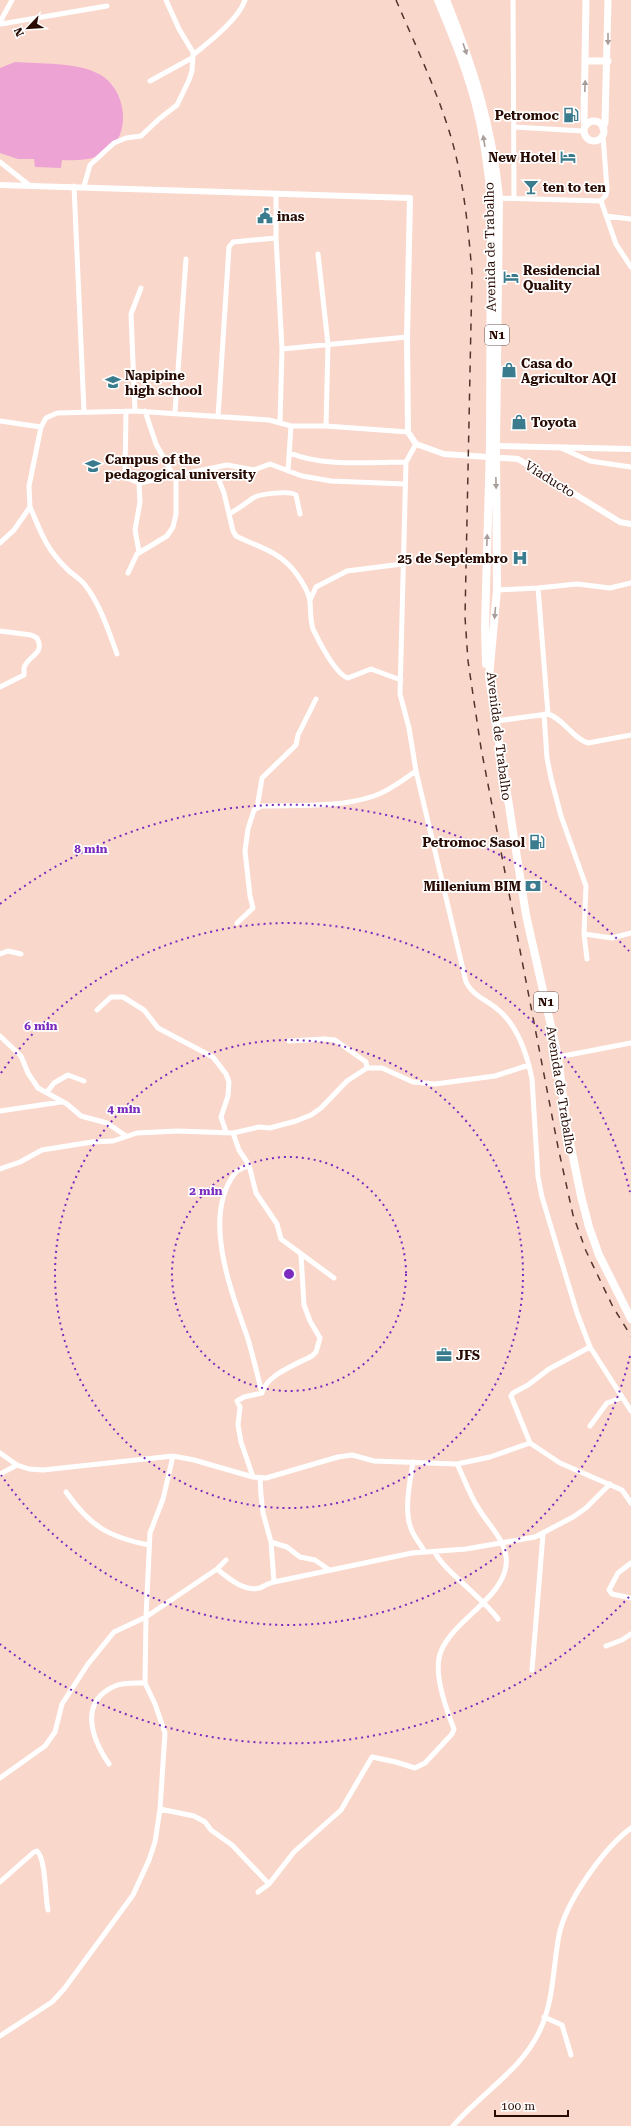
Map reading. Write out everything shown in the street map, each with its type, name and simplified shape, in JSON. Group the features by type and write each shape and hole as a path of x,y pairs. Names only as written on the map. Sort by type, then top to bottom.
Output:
{"highway":[{"name":"Avenida de Trabalho","path":"438,0 456,34"},
{"name":"Avenida de Trabalho","path":"446,0 482,110 488,168 495,198 493,446 498,590 489,677"},
{"name":"Avenida de Trabalho","path":"493,446 488,502 485,626 486,662 526,916 558,1057 567,1128 589,1227 599,1255 631,1319"}],"main road":[{"path":"586,0 584,128 586,138 592,141 598,140 603,136 603,128 605,123 608,61 608,0"},
{"path":"586,61 608,61"},
{"path":"584,128 596,121 601,124 603,128"}],"street":[{"path":"12,0 0,22 2,24 107,6"},
{"path":"84,186 90,165 114,143 126,138 141,136 158,118 177,104 189,80 192,71 193,56 166,0"},
{"path":"150,81 193,56 215,37 239,12 245,0"},
{"path":"514,0 514,198"},
{"path":"514,127 584,128"},
{"path":"495,198 601,201 606,196 607,189 603,136"},
{"path":"0,162 30,185"},
{"path":"0,185 84,186 410,198 407,337 408,432 416,444 406,462 402,564 400,694 409,728 416,771 466,982 473,992 496,1008 508,1022 523,1047 529,1065 538,1177 542,1197 577,1313 590,1347 621,1398 631,1411"},
{"path":"74,186 84,411"},
{"path":"276,194 276,238 282,349 280,422"},
{"path":"601,201 616,244 631,267"},
{"path":"606,216 631,219"},
{"path":"218,417 229,247 233,242 276,238"},
{"path":"318,254 328,344 326,426"},
{"path":"175,412 186,259"},
{"path":"134,411 131,314 141,288"},
{"path":"282,349 407,337"},
{"path":"117,654 105,620 88,590 85,585 65,568 45,544 30,507 29,486 41,426 46,418 57,413 84,411 175,412 280,422 291,426 326,426 408,432"},
{"path":"126,411 125,470 127,478 139,483 172,475 230,465 254,470 270,464 302,476 331,480 405,484"},
{"path":"128,573 140,552 151,547 166,536 173,527 176,514 176,480 156,444 145,411"},
{"path":"0,421 41,426"},
{"path":"288,471 291,426"},
{"name":"Viaducto","path":"416,444 444,454 518,459 620,522 631,524"},
{"name":"Viaducto","path":"493,446 631,449"},
{"path":"560,447 590,461 631,467"},
{"path":"290,453 304,459 328,461 406,462"},
{"path":"214,468 224,493 231,528 236,536 276,553 284,560 300,580 310,600"},
{"path":"139,483 140,502 135,530 140,552"},
{"path":"229,514 255,497 288,492 296,495 300,514"},
{"path":"0,543 14,530 30,507"},
{"path":"401,680 370,670 350,678 344,677 340,674 314,629 310,615 310,600 316,587 347,571 402,564"},
{"path":"498,590 577,584 610,588 631,583"},
{"path":"538,588 546,714 547,758 561,816 586,886 584,934 588,959"},
{"path":"0,631 31,635 38,638 40,644 39,651 24,668 24,675 0,687"},
{"path":"257,808 262,778 296,745 298,735 316,699"},
{"path":"496,721 546,714 554,716 574,734 588,743 631,735"},
{"path":"237,923 253,908 245,851 248,829 254,810 261,806 344,803 365,799 382,793 416,771"},
{"path":"584,934 612,938 631,933"},
{"path":"0,954 8,951 21,954"},
{"path":"98,1010 108,1002 111,997 123,997 136,1007 144,1010 158,1028 213,1057 226,1074 229,1082 228,1096 221,1117 226,1132"},
{"path":"0,1036 21,1056 28,1073 38,1088 67,1104 81,1116 107,1123 126,1136"},
{"path":"290,1041 324,1039 334,1040 366,1062 367,1068"},
{"path":"558,1057 631,1043"},
{"path":"0,1170 20,1162 42,1150 92,1142 113,1141 137,1133 178,1131 233,1133 259,1127 270,1128 311,1115 347,1081 367,1068 382,1068 413,1082 435,1084 488,1078 529,1065"},
{"path":"47,1092 54,1083 68,1075 84,1081"},
{"path":"0,1111 61,1102"},
{"path":"233,1133 239,1150 249,1165 256,1193 277,1224 281,1239 334,1278"},
{"path":"249,1165 237,1171 226,1191 221,1202 220,1226 227,1279 250,1349 262,1393"},
{"path":"262,1393 263,1388 279,1373 312,1356 318,1347 318,1334 310,1321 304,1305 301,1255"},
{"path":"590,1347 550,1369 528,1385 513,1393 511,1396 512,1401 530,1443 560,1463 582,1474 622,1490 631,1503"},
{"path":"253,1477 241,1442 238,1425 240,1407 237,1401 244,1397 262,1393"},
{"path":"590,1426 607,1403 621,1398"},
{"path":"0,1453 17,1465 29,1469 43,1470 173,1456 260,1478 352,1455 374,1461 457,1464 490,1457 530,1443"},
{"path":"0,2036 52,2002 64,1989 120,1915 133,1895 149,1860 155,1842 160,1809 165,1733 155,1704 145,1683 149,1545 150,1533 163,1499 173,1456"},
{"path":"413,1462 409,1487 410,1524 412,1532 425,1552"},
{"path":"258,1892 269,1884 290,1856 341,1810 372,1757 415,1768 425,1763 452,1734 454,1729 444,1700 441,1685 439,1659 441,1651 453,1634 496,1588 504,1571 506,1556 501,1542 476,1505 457,1464"},
{"path":"0,1474 17,1465"},
{"path":"260,1478 263,1513 271,1542 274,1582"},
{"path":"218,1569 233,1582 251,1588 259,1588 274,1582 328,1569 412,1553 466,1549 544,1534 586,1508 610,1484"},
{"path":"66,1492 87,1519 104,1531 122,1540 149,1545"},
{"path":"532,1670 544,1534"},
{"path":"271,1542 287,1547 300,1557 315,1560 328,1569"},
{"path":"435,1552 440,1562 484,1601 498,1619"},
{"path":"0,1778 44,1746 55,1732 62,1704 88,1664 114,1632 146,1617 218,1569 226,1560"},
{"path":"631,1563 618,1574 609,1590 612,1594 631,1598"},
{"path":"606,1646 622,1640 631,1634"},
{"path":"109,1764 93,1735 90,1721 96,1701 106,1691 115,1686 145,1683"},
{"path":"160,1809 194,1816 205,1822 211,1830 232,1845 269,1884"},
{"path":"453,2126 470,2107 518,2062 540,2030 544,2017 559,1934 567,1913 586,1878 623,1834 631,1828"},
{"path":"0,1882 37,1851 43,1867 48,1910"},
{"path":"544,2017 562,2025 571,2054"}],"shaded area":[{"path":"15,62 58,64 80,67 99,74 107,80 113,87 122,105 122,125 120,135 115,144 104,153 97,156 83,160 62,160 61,168 35,167 34,159 18,159 0,153 0,68"}],"railway":[{"path":"396,0 445,117 456,156 462,185 468,230 472,274 465,617 468,661 481,748 558,1147 573,1215 586,1251 613,1307 631,1336"}],"place":[{"name":"Petromoc","path":"571,115"},
{"name":"New Hotel","path":"568,157"},
{"name":"ten to ten","path":"531,187"},
{"name":"inas","path":"265,216"},
{"name":"Residencial Quality","path":"511,277"},
{"name":"Casa do Agricultor AQI","path":"509,370"},
{"name":"Napipine high school","path":"113,382"},
{"name":"Toyota","path":"519,422"},
{"name":"Campus of the pedagogical university","path":"93,466"},
{"name":"25 de Septembro","path":"520,558"},
{"name":"Petromoc Sasol","path":"537,842"},
{"name":"Millenium BIM","path":"533,886"},
{"name":"JFS","path":"444,1355"}]}
